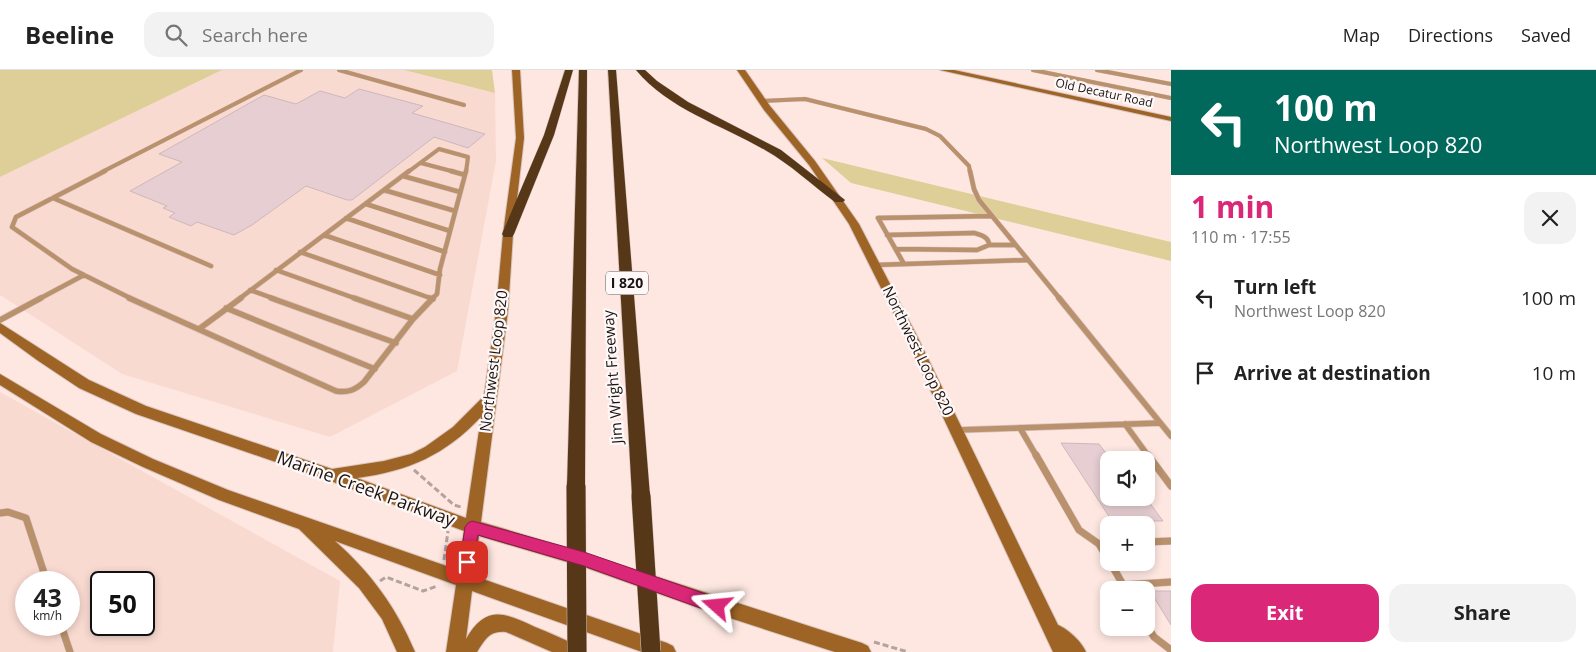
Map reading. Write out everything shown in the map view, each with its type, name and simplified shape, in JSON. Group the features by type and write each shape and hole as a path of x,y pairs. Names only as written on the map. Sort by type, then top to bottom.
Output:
{"highway":[{"path":"508,234 546,142 569,70"},
{"name":"Jim Wright Freeway","path":"577,652 576,486 583,70"},
{"name":"Jim Wright Freeway","path":"612,70 651,652"},
{"path":"640,70 664,92 695,111 770,148 839,200"}],"main road":[{"name":"Northwest Loop 820","path":"455,652 502,311 508,234 520,138 516,70"},
{"name":"Northwest Loop 820","path":"741,70 762,101 812,163 854,224 956,430 1062,652"},
{"name":"Old Decatur Road","path":"944,70 1171,119"},
{"name":"Marine Creek Parkway","path":"0,327 41,357 84,384 141,410 332,474 472,527 584,559 699,600 862,652"},
{"path":"0,379 96,438 148,463 224,495 667,652"},
{"path":"332,474 370,471 398,466 424,454 439,446 458,431 490,398"},
{"path":"298,520 347,561 371,588 400,636 406,652"},
{"path":"468,652 487,624 496,621 507,623 572,652"},
{"path":"1048,624 1076,652"}],"lane":[{"path":"200,329 439,149 468,157 469,160 450,231 437,294 413,319 375,369 354,390 345,393 336,391 105,287 12,227 16,217 301,70"},
{"path":"339,70 464,105"},
{"path":"1033,70 1171,98"},
{"path":"1097,70 1171,84"},
{"path":"762,101 805,99 926,129 940,136 969,166 974,190 979,200 1171,436"},
{"path":"421,163 465,174"},
{"path":"403,176 460,192"},
{"path":"384,190 455,211"},
{"path":"53,198 211,266"},
{"path":"366,204 450,231"},
{"path":"904,264 878,218 992,216"},
{"path":"346,218 445,252"},
{"path":"887,235 974,233 987,238 989,245"},
{"path":"324,235 440,275"},
{"path":"896,249 977,250 989,245 1016,245"},
{"path":"300,252 433,299"},
{"path":"875,265 1028,260"},
{"path":"276,270 413,319"},
{"path":"0,320 84,275"},
{"path":"250,290 396,343"},
{"path":"226,308 375,369"},
{"path":"956,430 1160,423"},
{"path":"1125,424 1171,486"},
{"path":"1020,428 1079,530 1099,544"},
{"path":"0,513 8,512 26,518 43,571"},
{"path":"1155,542 1171,541"},
{"path":"1155,584 1171,582"},
{"path":"65,636 70,652"},
{"path":"1153,636 1171,650"}],"path":[{"path":"412,468 454,505"},
{"path":"445,554 448,534"},
{"path":"377,583 386,577 423,591 440,585"}],"shaded area":[{"path":"0,70 222,70 0,177"},
{"path":"222,70 404,70 495,93 496,161 457,371 330,437 122,374 0,295 0,177"},
{"path":"404,70 492,70 495,93"},
{"path":"822,158 1171,242 1171,261 851,183"},
{"path":"0,392 340,581 333,652 0,652"}],"building":[{"path":"359,89 423,106 412,113 485,134 468,148 434,137 352,200 306,186 252,225 234,235 197,222 191,226 169,217 175,213 163,208 167,206 130,191 182,162 159,154 264,95 296,104 320,91 345,98"},
{"path":"1061,443 1099,444 1104,451 1100,451 1100,503"},
{"path":"1102,506 1152,506 1163,521 1155,521 1155,516 1109,516"},
{"path":"1155,591 1171,591 1171,625 1155,599"}],"route":[{"path":"467,562 472,527 584,559 717,606"}]}
